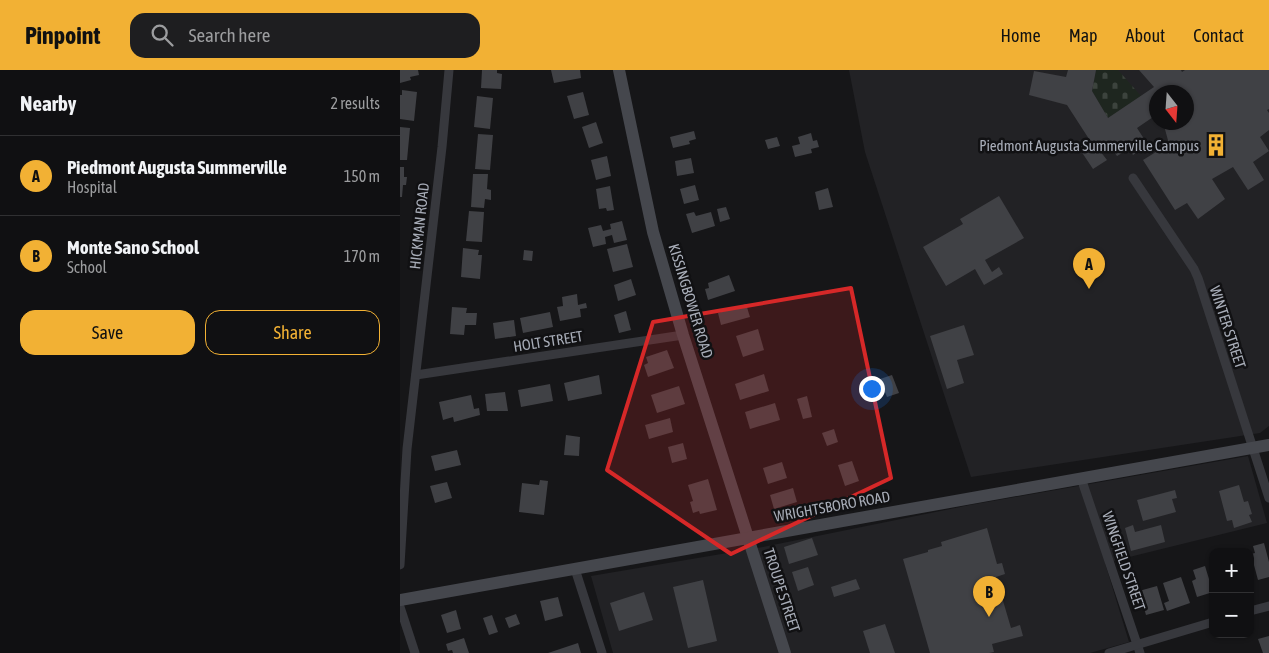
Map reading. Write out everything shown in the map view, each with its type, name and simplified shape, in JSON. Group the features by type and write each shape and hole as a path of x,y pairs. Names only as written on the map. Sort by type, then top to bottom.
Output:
{"main road":[{"name":"KISSINGBOWER ROAD","path":"620,70 653,232 748,538"},
{"name":"WRIGHTSBORO ROAD","path":"400,600 1269,445"},
{"name":"TROUPE STREET","path":"748,538 785,653"}],"street":[{"name":"HICKMAN ROAD","path":"400,565 407,449 442,147 449,70"},
{"name":"WINTER STREET","path":"1133,178 1194,269 1269,498"},
{"name":"HOLT STREET","path":"416,375 684,334"},
{"name":"WINGFIELD STREET","path":"1081,478 1139,649"},
{"path":"575,569 602,653"},
{"path":"1254,610 1269,606"},
{"path":"400,607 415,653"},
{"path":"1110,653 1139,649 1209,623"}],"highlighted area":[{"path":"851,288 891,478 731,554 607,470 653,322"}],"shaded area":[{"path":"849,70 1269,70 1269,426 1260,433 971,477 865,152"},
{"path":"1248,456 1267,523 1105,563 1129,642 1090,653 613,653 591,576 763,547 970,505"}],"green space":[{"path":"1096,70 1118,70 1141,96 1108,118 1092,91"}],"building":[{"path":"400,70 418,70 419,75 410,77 411,80 400,83"},
{"path":"482,70 497,70 497,73 502,74 501,89 481,88"},
{"path":"551,70 580,70 581,78 554,83"},
{"name":"Piedmont Augusta Summerville Campus","path":"1068,70 1096,70 1092,91 1108,118 1149,90 1149,120 1137,128 1148,145 1133,155 1129,149 1117,156 1109,145 1100,151 1107,160 1093,169 1079,148 1089,139 1067,105 1029,95 1034,71 1066,77"},
{"name":"Piedmont Augusta Summerville Campus","path":"1139,70 1181,70 1182,72 1185,70 1269,70 1269,109 1267,110 1269,113 1269,130 1260,137 1269,151 1253,162 1264,180 1248,190 1233,167 1212,179 1225,199 1198,219 1187,203 1175,210 1143,160 1169,144 1165,130 1194,130 1194,85 1152,85"},
{"path":"402,90 417,92 414,121 400,119 400,95 402,95"},
{"path":"583,92 589,115 574,119 567,96"},
{"path":"477,96 493,98 490,129 474,127"},
{"path":"596,122 603,143 589,148 582,127"},
{"path":"400,127 410,128 407,160 400,160"},
{"path":"694,131 696,139 689,141 690,144 673,148 670,137"},
{"path":"811,133 813,141 817,140 819,147 811,149 812,153 795,157 792,146 800,144 798,137"},
{"path":"478,134 493,135 490,170 475,169"},
{"path":"777,137 780,146 768,149 765,140"},
{"path":"607,156 611,176 596,180 591,160"},
{"path":"691,158 694,173 677,176 675,161"},
{"path":"400,167 404,167 404,177 407,177 406,185 403,185 402,197 400,197"},
{"path":"473,174 488,174 487,189 491,190 491,200 485,199 484,208 471,207"},
{"path":"695,185 699,200 684,204 680,189"},
{"path":"610,186 614,210 599,209 596,189"},
{"path":"828,188 833,207 819,210 815,192"},
{"path":"999,196 1024,238 985,260 992,272 999,267 1003,274 984,285 975,269 946,286 923,247 963,224 960,219"},
{"path":"726,207 730,219 720,222 717,209"},
{"path":"469,211 484,212 482,242 466,241"},
{"path":"694,212 696,216 711,212 715,226 692,233 686,214"},
{"path":"622,221 627,240 614,243 612,235 605,237 606,244 593,247 588,228 601,225 603,231 611,229 610,224"},
{"path":"627,244 633,267 613,272 607,249"},
{"path":"463,248 479,250 478,255 482,255 480,279 461,277"},
{"path":"524,250 533,251 532,261 523,260"},
{"path":"729,275 735,291 708,300 705,289 709,288 708,283"},
{"path":"631,279 636,295 618,301 614,285"},
{"path":"577,294 578,305 586,303 587,308 580,309 581,317 560,321 557,307 563,306 562,297"},
{"path":"746,304 750,317 721,325 718,313"},
{"path":"452,307 467,308 466,313 477,313 476,325 465,325 464,335 450,334"},
{"path":"626,311 631,330 619,333 614,315"},
{"path":"550,312 553,327 523,333 520,318"},
{"path":"514,320 516,336 495,339 493,323"},
{"path":"964,325 974,355 957,360 964,383 947,389 930,336"},
{"path":"758,329 764,350 743,357 736,336"},
{"path":"667,350 674,368 648,377 644,365 648,363 646,357"},
{"path":"764,374 769,391 740,400 735,384"},
{"path":"599,375 602,394 568,401 564,383"},
{"path":"892,375 899,393 887,397 880,379"},
{"path":"550,384 553,401 521,407 518,390"},
{"path":"679,386 685,404 657,413 651,395"},
{"path":"505,392 508,411 487,411 485,394"},
{"path":"471,395 474,409 479,408 480,415 454,422 453,417 443,420 439,402"},
{"path":"807,396 812,417 803,419 797,399"},
{"path":"775,403 780,420 750,429 745,412"},
{"path":"670,418 673,432 649,439 645,425"},
{"path":"834,429 838,442 827,446 822,433"},
{"path":"566,435 580,437 579,456 564,455"},
{"path":"683,443 687,459 672,463 668,447"},
{"path":"457,450 461,465 435,471 431,456"},
{"path":"852,461 859,481 845,486 838,465"},
{"path":"782,462 787,478 768,484 763,468"},
{"path":"708,479 717,510 700,514 699,511 693,513 690,502 693,501 688,485"},
{"path":"540,480 548,481 544,515 519,512 522,483 539,485"},
{"path":"447,482 452,498 435,503 430,486"},
{"path":"1239,485 1244,502 1248,501 1252,514 1249,515 1252,522 1234,528 1232,520 1227,521 1219,491"},
{"path":"793,488 797,502 774,509 770,495"},
{"path":"1175,490 1177,498 1172,499 1176,512 1143,521 1137,500"},
{"path":"1133,525 1135,532 1161,525 1165,542 1131,551 1125,528"},
{"path":"987,528 997,564 1002,563 1005,574 996,577 1011,628 1020,625 1023,636 992,644 994,652 989,653 930,653 903,559 942,546 941,542"},
{"path":"812,538 818,555 789,564 784,547"},
{"path":"1264,543 1269,562 1269,577 1258,580 1254,565 1255,553 1253,546"},
{"path":"1205,566 1209,579 1209,593 1197,597 1192,581 1196,579 1193,570"},
{"path":"808,567 814,585 798,591 792,572"},
{"path":"1181,577 1190,603 1167,611 1164,603 1169,601 1163,583"},
{"path":"856,579 860,589 834,597 831,587"},
{"path":"703,580 717,641 688,648 673,587"},
{"path":"1157,586 1164,610 1146,615 1139,591"},
{"path":"644,592 653,620 619,631 610,603"},
{"path":"558,597 563,616 545,621 540,601"},
{"path":"456,610 461,629 447,633 441,615"},
{"path":"516,614 520,624 509,628 505,618"},
{"path":"492,615 498,632 489,635 483,618"},
{"path":"885,624 895,653 870,653 863,631"},
{"path":"1269,636 1269,653 1263,653 1258,639"},
{"path":"464,638 469,653 453,653 452,650 448,651 446,644"},
{"path":"578,643 581,653 548,653"}],"place":[{"name":"Piedmont Augusta Summerville Campus","path":"1216,145"},
{"name":"Piedmont Augusta Summerville","path":"1089,289"},
{"name":"Monte Sano School","path":"989,617"}]}
